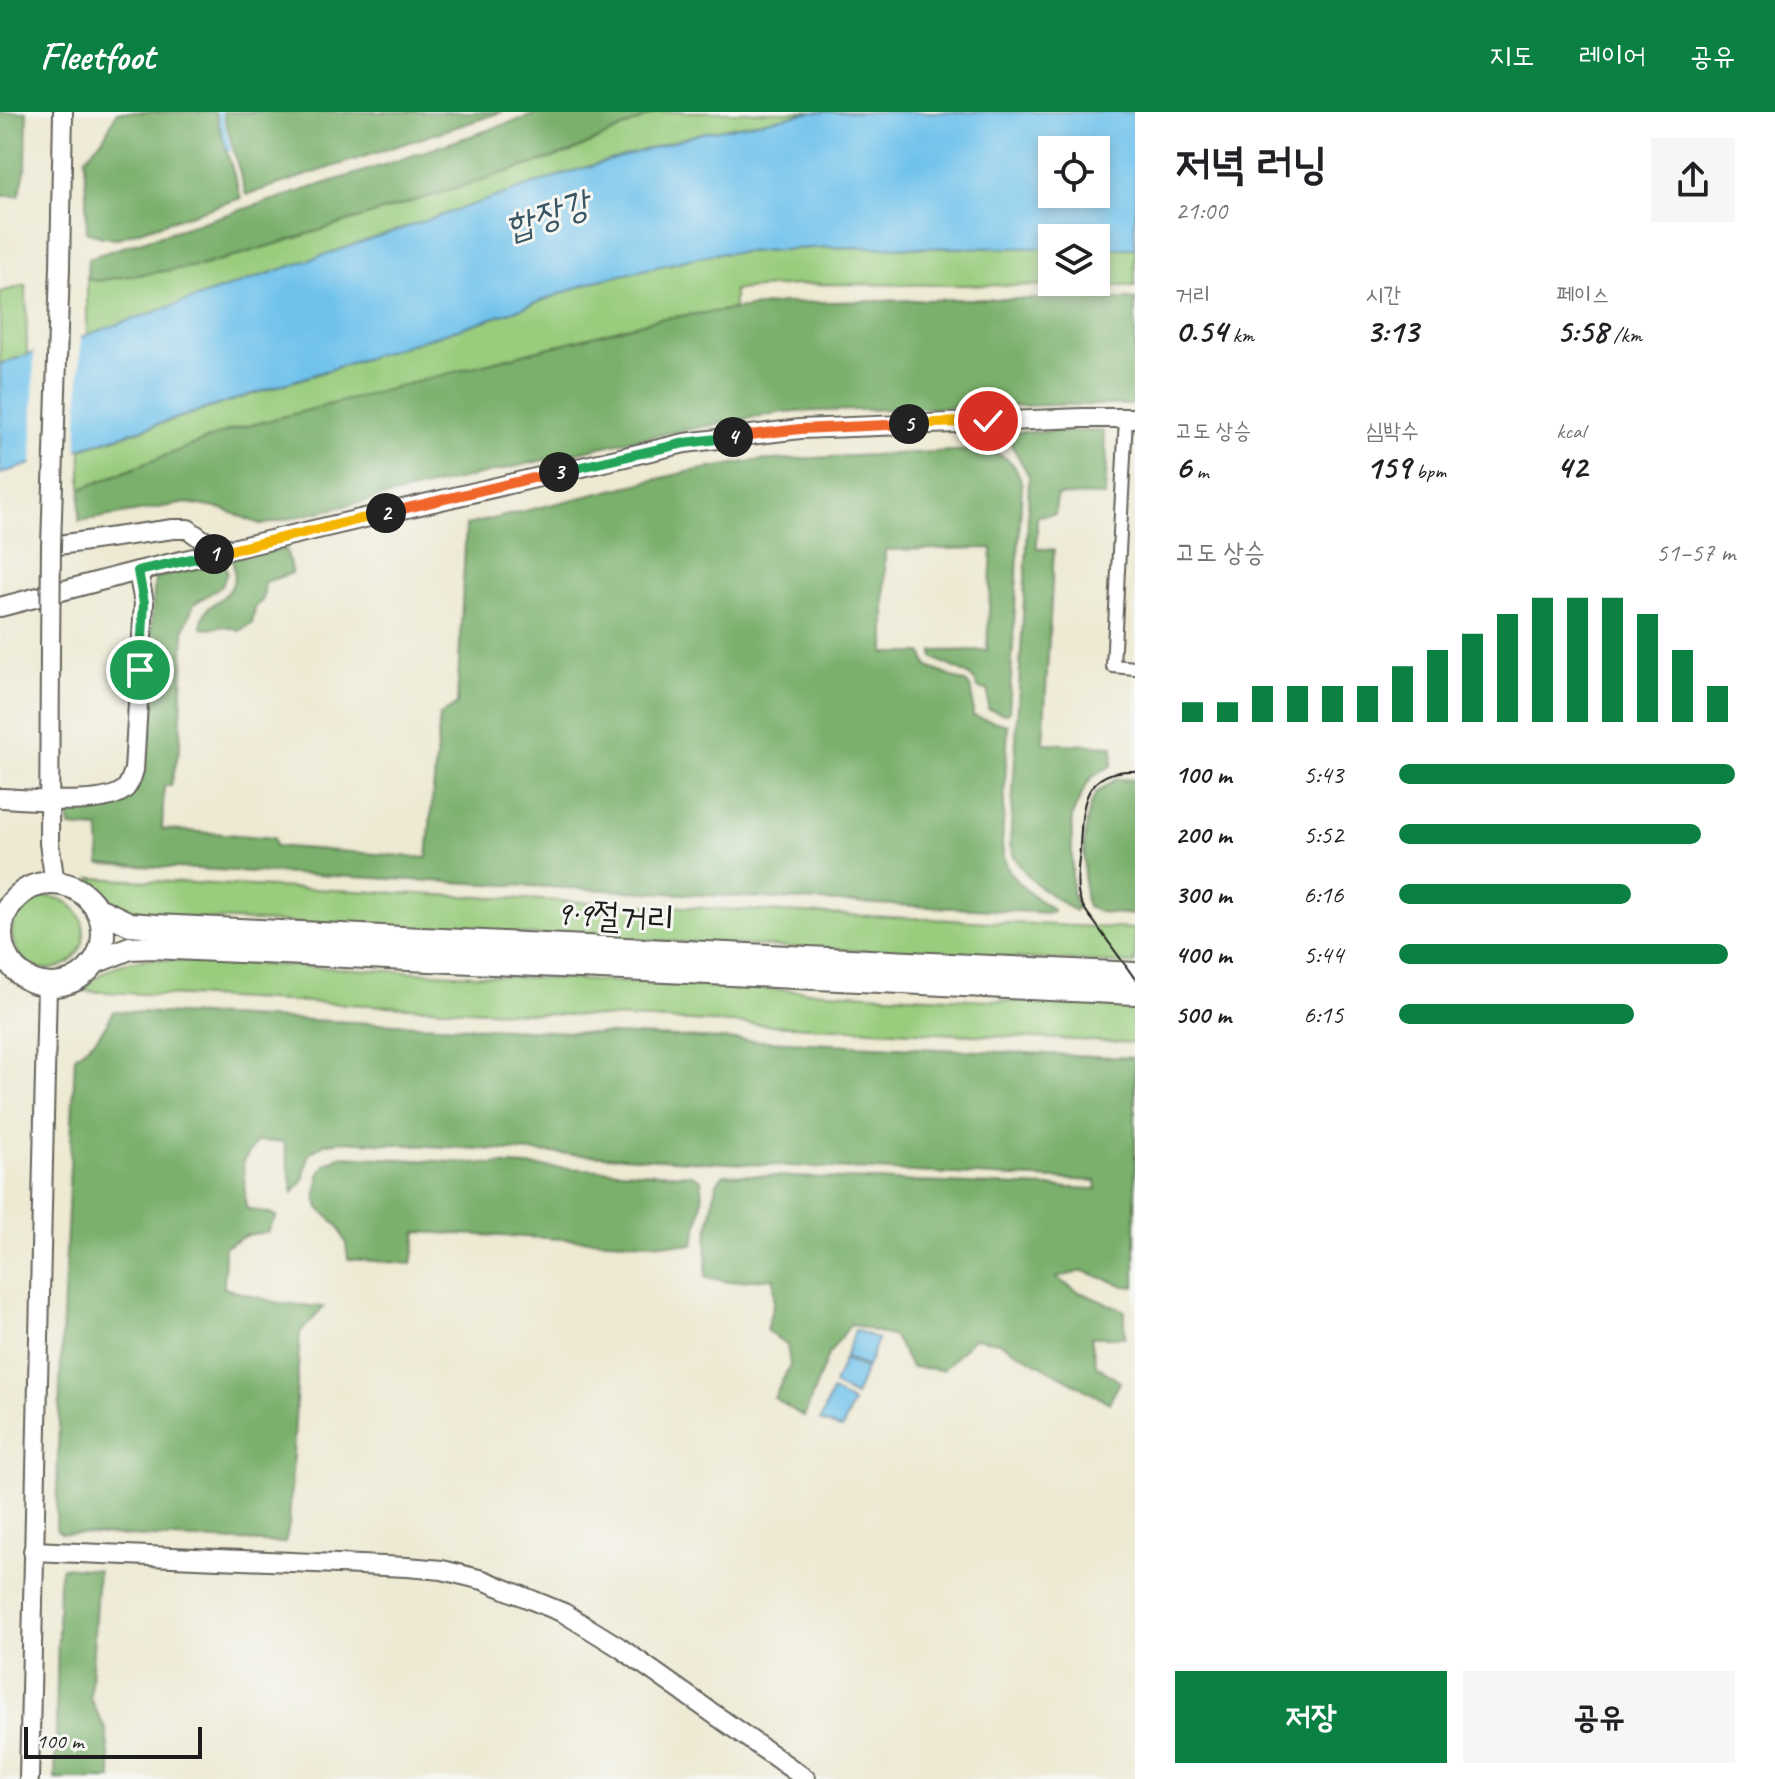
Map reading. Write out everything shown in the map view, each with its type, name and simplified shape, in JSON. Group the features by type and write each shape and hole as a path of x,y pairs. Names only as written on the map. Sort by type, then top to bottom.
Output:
{"highway":[{"path":"55,883 85,895 96,908 103,935 101,949 86,973 74,981 61,985 33,982 20,975 2,951 2,915 25,891 55,883"},
{"name":"9·9절거리","path":"96,908 130,924 156,926 1135,974"},
{"name":"9·9절거리","path":"95,962 130,948 153,947 1135,993"}],"main road":[{"path":"55,883 49,843 51,546 63,112"},
{"path":"0,607 138,571 685,443 800,429 1130,418"},
{"path":"51,546 188,529 203,540 231,550"},
{"path":"0,798 98,800 114,796 128,786 134,770 144,603 138,571"},
{"path":"29,1779 47,985"},
{"path":"33,1551 407,1567 442,1570 483,1580 564,1613 608,1640 806,1779"}],"street":[{"path":"1130,418 1113,666 1135,668"}],"green space":[{"path":"0,112 27,112 26,167 19,196 2,196"},
{"path":"117,112 215,112 241,198 118,238 87,232 85,158 104,137"},
{"path":"223,112 502,112 246,195"},
{"path":"542,112 657,112 571,152 204,265 97,281 87,278 88,258"},
{"path":"657,112 816,112 702,133 567,173 87,335 87,278 97,281 204,265 571,152"},
{"path":"828,247 1038,248 1038,285 810,284 734,290 734,309 658,319 228,431 81,489 81,449 508,313 595,281 712,254"},
{"path":"1110,248 1135,248 1135,286 1110,286"},
{"path":"26,285 27,356 0,364 0,292"},
{"path":"1135,299 1135,405 782,412 622,442 262,525 222,509 187,503 79,521 81,489 228,431 658,319 783,303"},
{"path":"1103,431 1107,457 1105,496 1057,495 1055,514 1037,516 1037,548 1054,550 1043,743 1113,746 1112,765 1091,778 1072,816 1075,911 1028,876 1010,846 1029,476 1008,439 1017,432"},
{"path":"975,450 1000,455 1012,463 1022,486 1009,712 1004,714 988,709 988,690 979,689 966,673 933,657 933,651 987,650 992,548 885,550 885,653 922,653 928,667 967,683 972,690 973,716 1008,725 1004,857 1019,884 1053,910 1052,913 100,864 99,829 70,827 67,808 115,805 128,796 145,707 155,578 225,561 227,572 222,586 194,604 184,629 180,746 171,785 164,786 162,829 274,838 275,846 427,858 440,715 457,704 466,525 687,472 753,461"},
{"path":"286,549 292,573 265,582 263,599 255,608 252,624 239,631 224,627 202,628 208,609 232,585 232,558"},
{"path":"1116,779 1135,780 1135,915 1099,912 1087,907 1085,896 1084,849 1091,803 1100,790"},
{"path":"91,878 1135,929 1135,964 151,916 116,903 102,893"},
{"path":"55,897 74,907 82,919 82,947 74,959 62,967 41,969 22,959 14,947 12,926 22,907 34,899"},
{"path":"148,959 1135,1007 1135,1043 84,991 97,977 112,968"},
{"path":"114,1011 1135,1058 1135,1287 1083,1271 1056,1278 1077,1291 1125,1311 1125,1337 1091,1337 1096,1365 1120,1382 1109,1403 999,1342 974,1338 943,1370 911,1367 894,1337 851,1324 828,1355 804,1417 774,1398 790,1365 787,1345 766,1330 774,1302 774,1278 728,1282 706,1277 707,1238 716,1184 724,1174 1097,1189 1096,1181 343,1141 324,1144 309,1154 303,1181 293,1193 284,1142 257,1141 243,1162 246,1208 277,1216 267,1232 247,1235 225,1246 224,1288 278,1303 324,1307 300,1333 289,1525 285,1543 61,1533 56,1529 60,1383 75,1056 98,1036"},
{"path":"342,1156 692,1175 701,1180 702,1205 693,1245 417,1232 412,1264 348,1259 339,1227 319,1208 316,1197 319,1175 326,1164"},
{"path":"62,1567 98,1570 90,1698 106,1730 112,1779 55,1779 59,1579"}],"water":[{"name":"합장강","path":"812,112 1135,112 1135,248 1110,248 1110,224 1038,224 1038,248 828,247 712,254 595,281 508,313 0,474 0,364 567,173 702,133"},
{"path":"855,1330 878,1339 867,1367 845,1357"},
{"path":"844,1359 866,1369 855,1396 834,1385"},
{"path":"832,1391 853,1403 842,1429 820,1421"}],"pier":[{"path":"81,333 77,454 32,469 34,349"}],"waterway":[{"path":"219,112 229,150"}],"tram line":[{"path":"1135,771 1104,776 1088,793 1082,818 1077,879 1084,908 1135,979"}],"route":[{"path":"140,670 144,603 138,571 685,443 800,429 988,421"}]}
